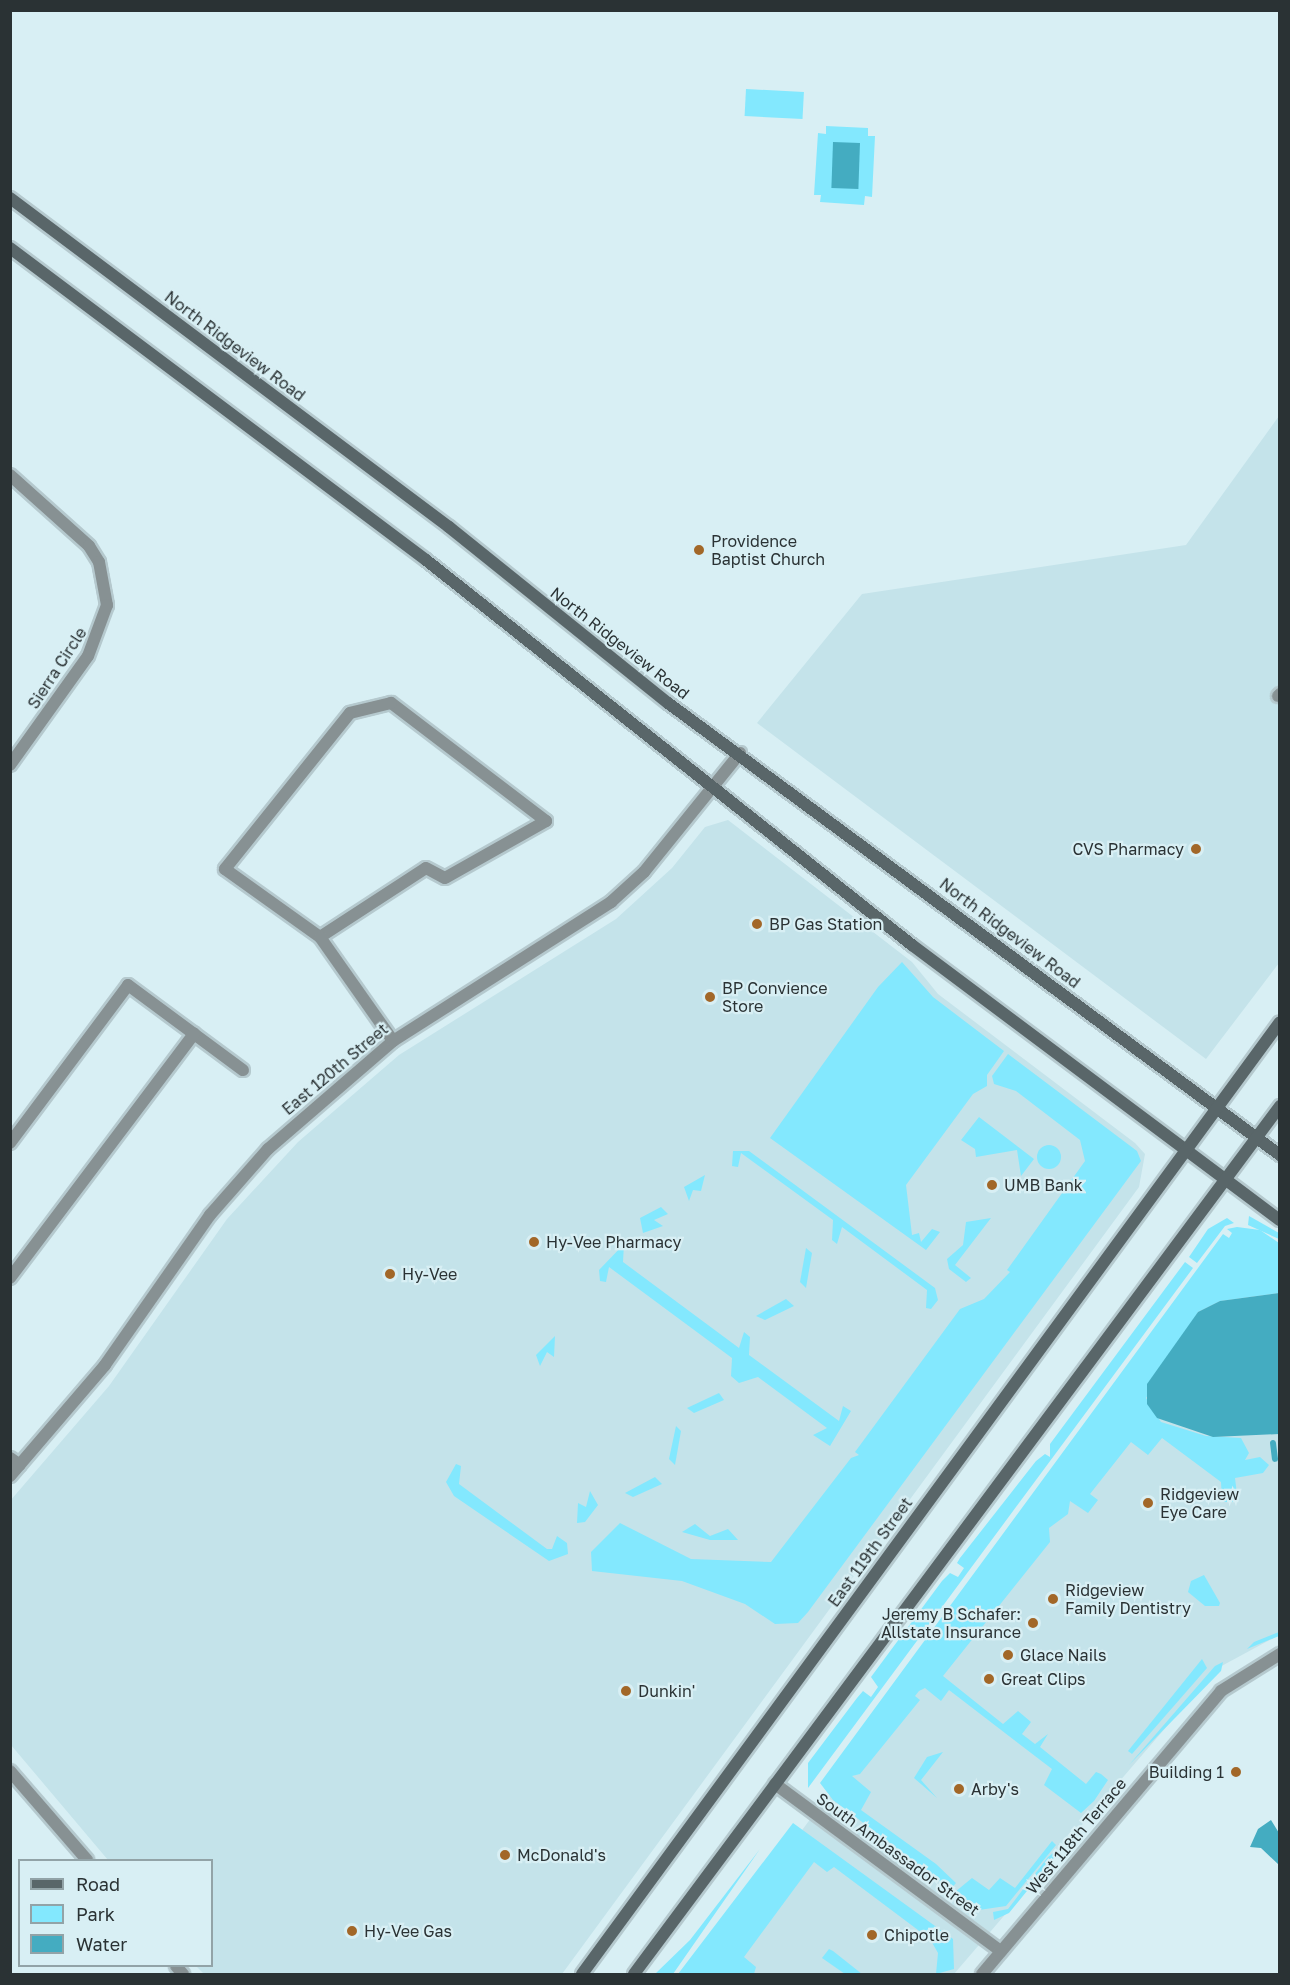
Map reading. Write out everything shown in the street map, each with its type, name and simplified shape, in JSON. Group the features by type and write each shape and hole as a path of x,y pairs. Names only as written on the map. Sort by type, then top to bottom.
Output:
{"main road":[{"name":"North Ridgeview Road","path":"10,198 740,753 1280,1155"},
{"path":"10,248 426,560 912,945 1280,1220"},
{"path":"1215,1107 1280,1022"},
{"path":"634,1974 1280,1106"},
{"name":"East 119th Street","path":"582,1974 1215,1107"}],"street":[{"name":"Sierra Circle","path":"10,475 89,546 99,562 107,605 88,656 10,765"},
{"path":"320,937 426,868 445,878 546,821 391,703 350,713 225,869 320,937 393,1041"},
{"name":"East 120th Street","path":"10,1476 15,1462 105,1365 210,1215 268,1149 393,1041 611,902 714,787 740,753"},
{"path":"10,1143 128,985 243,1070"},
{"path":"10,1278 194,1034"},
{"name":"West 118th Terrace","path":"982,1974 1221,1691 1280,1654"},
{"path":"10,1771 86,1859"},
{"name":"South Ambassador Street","path":"775,1784 1001,1951"}],"shaded area":[{"path":"1279,416 1279,963 1206,1059 757,723 862,594 1186,545"},
{"path":"728,820 912,962 938,994 1135,1143 1145,1154 1139,1187 562,1974 204,1974 197,1967 213,1967 213,1859 107,1859 11,1745 10,1501 109,1386 227,1219 298,1142 399,1055 616,919 672,868 705,827"},
{"path":"1235,1243 1279,1275 1279,1635 1216,1669 954,1974 696,1974"}],"green space":[{"path":"746,89 804,92 803,119 745,116"},
{"path":"826,126 868,128 868,136 875,136 872,197 865,196 864,205 820,202 821,195 814,195 818,133 826,134"},
{"path":"902,962 933,997 1004,1051 987,1075 987,1086 973,1094 906,1185 912,1235 919,1233 921,1242 932,1229 940,1232 926,1250 770,1138 878,987"},
{"path":"1008,1054 1137,1151 1141,1161 808,1612 798,1623 775,1624 745,1604 682,1581 592,1571 591,1552 620,1523 691,1559 771,1562 851,1458 859,1455 855,1452 960,1309 984,1299 1010,1272 1007,1270 1085,1161 1080,1140 1016,1091 994,1084 992,1076"},
{"path":"979,1117 1034,1159 1021,1176 1017,1150 976,1157 975,1149 961,1140"},
{"path":"1049,1145 1057,1149 1061,1157 1057,1165 1049,1169 1041,1165 1037,1157 1041,1149"},
{"path":"733,1151 749,1151 935,1288 938,1300 931,1309 926,1308 927,1290 842,1227 837,1244 832,1240 833,1220 741,1153 738,1167 732,1166"},
{"path":"705,1175 701,1191 693,1190 689,1201 684,1187"},
{"path":"661,1207 668,1214 654,1220 663,1226 643,1233 640,1218"},
{"path":"1249,1216 1279,1233 1279,1239 1248,1225"},
{"path":"991,1218 955,1265 971,1278 966,1282 949,1269 947,1259 963,1245 966,1222"},
{"path":"1227,1218 1234,1223 1225,1226 1197,1263 1189,1257 1208,1229"},
{"path":"1237,1227 1260,1230 1279,1243 1279,1293 1220,1301 1198,1312 1146,1398 1161,1422 1206,1436 1241,1438 1249,1453 1245,1460 1260,1457 1269,1465 1263,1473 1235,1478 1238,1502 1222,1502 1221,1482 1162,1438 1148,1455 1131,1442 1090,1494 1098,1500 1088,1513 1070,1501 1068,1514 1049,1528 1050,1542 943,1676 1003,1724 1018,1711 1031,1722 1022,1734 1035,1744 1048,1734 1040,1747 1086,1784 1096,1772 1101,1774 1108,1780 1094,1801 1081,1813 1044,1785 1052,1769 949,1690 941,1701 925,1688 919,1691 915,1696 920,1700 860,1774 852,1776 871,1792 861,1810 936,1864 956,1883 951,1889 833,1800 820,1783 1223,1234 1229,1238 1232,1233 1227,1229"},
{"path":"624,1244 623,1262 739,1348 744,1332 750,1337 749,1355 839,1421 843,1406 851,1411 830,1446 813,1435 827,1428 758,1377 739,1383 731,1376 732,1358 609,1267 606,1282 600,1281 599,1270"},
{"path":"806,1248 812,1253 806,1288 800,1282"},
{"path":"1185,1262 1193,1268 808,1788 808,1763 863,1691 871,1697 878,1687 871,1677 942,1581 950,1573 958,1577 964,1568 957,1563 960,1558 1036,1461 1045,1454 1050,1457 1050,1444"},
{"path":"786,1299 794,1306 765,1320 756,1316"},
{"path":"555,1336 554,1357 547,1352 540,1366 536,1355"},
{"path":"719,1393 724,1400 694,1413 687,1408"},
{"path":"676,1426 681,1431 675,1465 669,1459"},
{"path":"456,1464 461,1466 459,1484 547,1549 552,1549 557,1536 567,1543 568,1554 549,1561 454,1496 446,1482"},
{"path":"655,1477 662,1484 633,1497 625,1493"},
{"path":"590,1491 598,1505 585,1522 577,1523 578,1503 586,1507"},
{"path":"695,1524 710,1536 728,1529 738,1540 710,1540 682,1532"},
{"path":"1204,1575 1220,1603 1219,1606 1205,1606 1188,1592 1191,1581"},
{"path":"1279,1632 1279,1636 1247,1649 1254,1642"},
{"path":"1202,1659 1207,1668 1132,1754 1128,1751"},
{"path":"1223,1662 1221,1671 1129,1765 1215,1666"},
{"path":"943,1752 921,1780 937,1798 914,1778 927,1757"},
{"path":"793,1823 953,1939 954,1969 936,1974 938,1953 930,1939 834,1867 827,1872 814,1862 744,1957 756,1967 754,1974 678,1974"},
{"path":"1052,1841 1056,1845 1006,1906 979,1910 955,1892 972,1878 989,1890 1000,1878 1015,1888"},
{"path":"1065,1844 1009,1913 994,1920 993,1912 1008,1909 1048,1857"},
{"path":"760,1849 673,1974 655,1974 690,1940"},
{"path":"829,1949 862,1974 845,1974 822,1958"}],"water":[{"path":"833,142 860,143 858,189 831,188"},
{"path":"1279,1293 1279,1434 1213,1437 1157,1418 1147,1404 1147,1384 1198,1312 1220,1301"},
{"path":"1271,1820 1279,1833 1279,1865 1261,1848 1250,1847 1258,1829"}],"waterway":[{"path":"1273,1443 1275,1459"}],"place":[{"name":"Providence Baptist Church","path":"699,550"},
{"name":"CVS Pharmacy","path":"1196,849"},
{"name":"BP Gas Station","path":"757,924"},
{"name":"BP Convience Store","path":"710,997"},
{"name":"UMB Bank","path":"992,1185"},
{"name":"Hy-Vee Pharmacy","path":"534,1242"},
{"name":"Hy-Vee","path":"390,1274"},
{"name":"Ridgeview Eye Care","path":"1148,1503"},
{"name":"Ridgeview Family Dentistry","path":"1053,1599"},
{"name":"Jeremy B Schafer: Allstate Insurance","path":"1033,1623"},
{"name":"Glace Nails","path":"1008,1655"},
{"name":"Great Clips","path":"989,1679"},
{"name":"Dunkin'","path":"626,1691"},
{"name":"Building 1","path":"1236,1772"},
{"name":"Arby's","path":"959,1789"},
{"name":"McDonald's","path":"505,1855"},
{"name":"Hy-Vee Gas","path":"352,1931"},
{"name":"Chipotle","path":"872,1935"}]}
